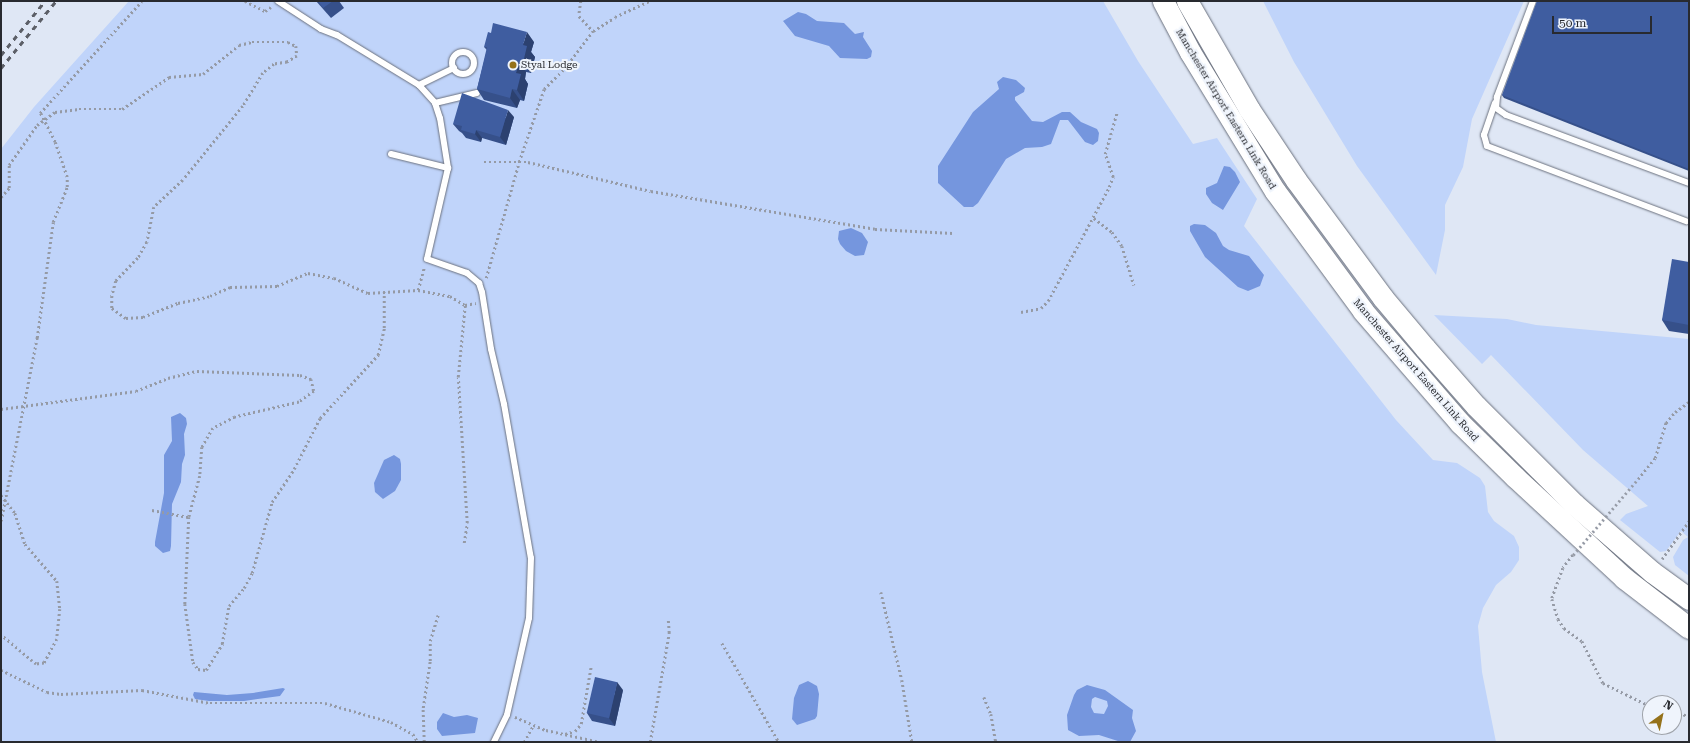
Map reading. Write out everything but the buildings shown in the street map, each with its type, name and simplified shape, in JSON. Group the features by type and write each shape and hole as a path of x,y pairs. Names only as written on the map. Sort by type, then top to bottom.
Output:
{"highway":[{"name":"Manchester Airport Eastern Link Road","path":"1163,1 1190,52 1275,191 1363,311 1460,423 1515,477 1624,578 1689,628"},
{"name":"Manchester Airport Eastern Link Road","path":"1187,1 1249,109 1296,180 1379,292 1425,348 1492,423 1574,504 1652,572 1689,599"}],"lane":[{"path":"279,1 321,29 337,34 419,85 435,103 443,129 443,151 448,168 427,260 467,273 475,278 482,292 490,349 504,404 531,558 529,618 507,715 494,742"},
{"path":"1533,1 1484,135 1488,146 1686,221"},
{"path":"419,85 454,68"},
{"path":"435,103 476,93"},
{"path":"1495,103 1496,108 1506,115 1689,183"},
{"path":"391,154 448,168"}],"path":[{"path":"1,521 37,338 53,222 67,187 67,177 55,142 40,113 142,1"},
{"path":"245,1 265,11 279,1"},
{"path":"581,1 579,16 593,32"},
{"path":"1,197 9,188 9,165 43,118 65,109 122,109 169,77 203,74 245,43 293,44 298,50 297,56 287,62 274,64 263,73 243,106 183,180 154,207 147,242 138,258 116,282 112,296 112,308 126,318 143,317 178,303 210,296 230,287 277,286 308,273 334,278 368,293 418,290 450,296 466,305 475,303 482,292 519,162 544,89 565,68 593,32 615,17 649,1"},
{"path":"1021,312 1045,305 1094,218 1113,176 1105,154 1117,112"},
{"path":"484,162 519,162 539,164 651,191 875,229 954,233"},
{"path":"1094,218 1112,232 1122,246 1134,285"},
{"path":"418,290 427,260"},
{"path":"1,409 24,408 136,391 168,378 197,371 300,376 311,379 314,391 299,402 235,417 212,428 202,447 200,476 190,517 185,604 193,662 198,668 206,670 222,644 229,606 244,588 252,573 272,502 294,469 320,418 378,355 384,328 384,292"},
{"path":"464,543 467,523 458,377 466,305"},
{"path":"1642,702 1604,683 1582,641 1564,628 1558,619 1552,599 1563,568 1655,458 1666,423 1675,412 1689,402"},
{"path":"1,495 15,513 25,544 57,581 60,609 57,638 44,663 32,662 1,635"},
{"path":"152,510 190,517"},
{"path":"1601,511 1612,522"},
{"path":"1660,561 1689,521"},
{"path":"1654,556 1666,565"},
{"path":"881,592 901,674 912,742"},
{"path":"424,742 423,708 430,661 430,641 438,615"},
{"path":"650,742 669,633 668,618"},
{"path":"722,642 779,742"},
{"path":"565,734 575,731 581,724 591,666"},
{"path":"1,670 47,692 61,694 142,690 210,703 325,703 392,722 413,734 418,742"},
{"path":"984,697 991,714 996,742"},
{"path":"507,715 533,726 600,742"},
{"path":"524,742 533,726"}],"shaded area":[{"path":"129,1 1103,1 1138,61 1193,144 1217,138 1257,199 1244,226 1396,420 1433,460 1457,463 1480,478 1485,486 1488,512 1494,521 1514,536 1519,547 1519,560 1511,572 1496,585 1483,608 1478,626 1482,672 1496,742 1,742 1,149 34,107"},
{"path":"1263,1 1524,1 1472,119 1463,167 1445,205 1445,230 1436,275 1357,166 1294,62"},
{"path":"1434,315 1507,319 1536,325 1689,339 1689,576 1675,565 1673,557 1683,540 1688,537 1681,531 1666,551 1660,552 1620,520 1626,514 1648,506 1583,450 1491,355 1482,364"}],"water":[{"path":"798,12 806,14 817,21 844,23 855,34 864,32 863,37 872,51 871,57 867,59 840,58 829,46 795,36 783,21"},
{"path":"1003,77 1016,80 1025,88 1024,92 1015,97 1015,100 1032,121 1043,122 1062,112 1070,112 1081,122 1097,129 1099,133 1098,141 1093,145 1085,142 1068,120 1060,120 1051,144 1042,147 1025,148 1006,159 978,203 973,207 964,207 938,183 938,166 973,112 999,89 997,82"},
{"path":"1224,166 1230,167 1235,172 1240,182 1223,210 1212,203 1206,194 1206,188 1217,183"},
{"path":"1194,224 1205,225 1216,233 1223,246 1229,250 1249,256 1264,275 1260,286 1248,291 1238,287 1205,257 1190,231 1190,226"},
{"path":"851,228 862,233 868,242 864,255 855,256 846,251 840,244 838,239 839,231"},
{"path":"180,413 186,418 187,424 184,434 185,455 182,464 181,482 172,504 170,551 163,553 155,546 155,542 164,493 164,455 172,441 171,417"},
{"path":"394,455 400,459 401,480 395,491 383,499 375,492 374,483 384,460"},
{"path":"808,681 817,686 819,694 817,716 815,719 797,725 792,719 794,698 799,685"},
{"path":"1087,685 1105,690 1133,710 1132,718 1136,731 1130,742 1121,742 1099,735 1079,736 1068,730 1067,715 1077,690","holes":["1095,697 1107,701 1108,706 1104,714 1094,713 1091,707 1092,699"]},
{"path":"283,688 285,689 280,696 244,701 209,701 195,699 193,695 194,692 227,695 253,693"},
{"path":"443,713 454,717 467,715 478,718 475,733 442,736 437,729 437,722"}],"railway":[{"path":"1,55 45,1"},
{"path":"1,68 56,1"}],"place":[{"name":"Styal Lodge","path":"513,65"}]}
